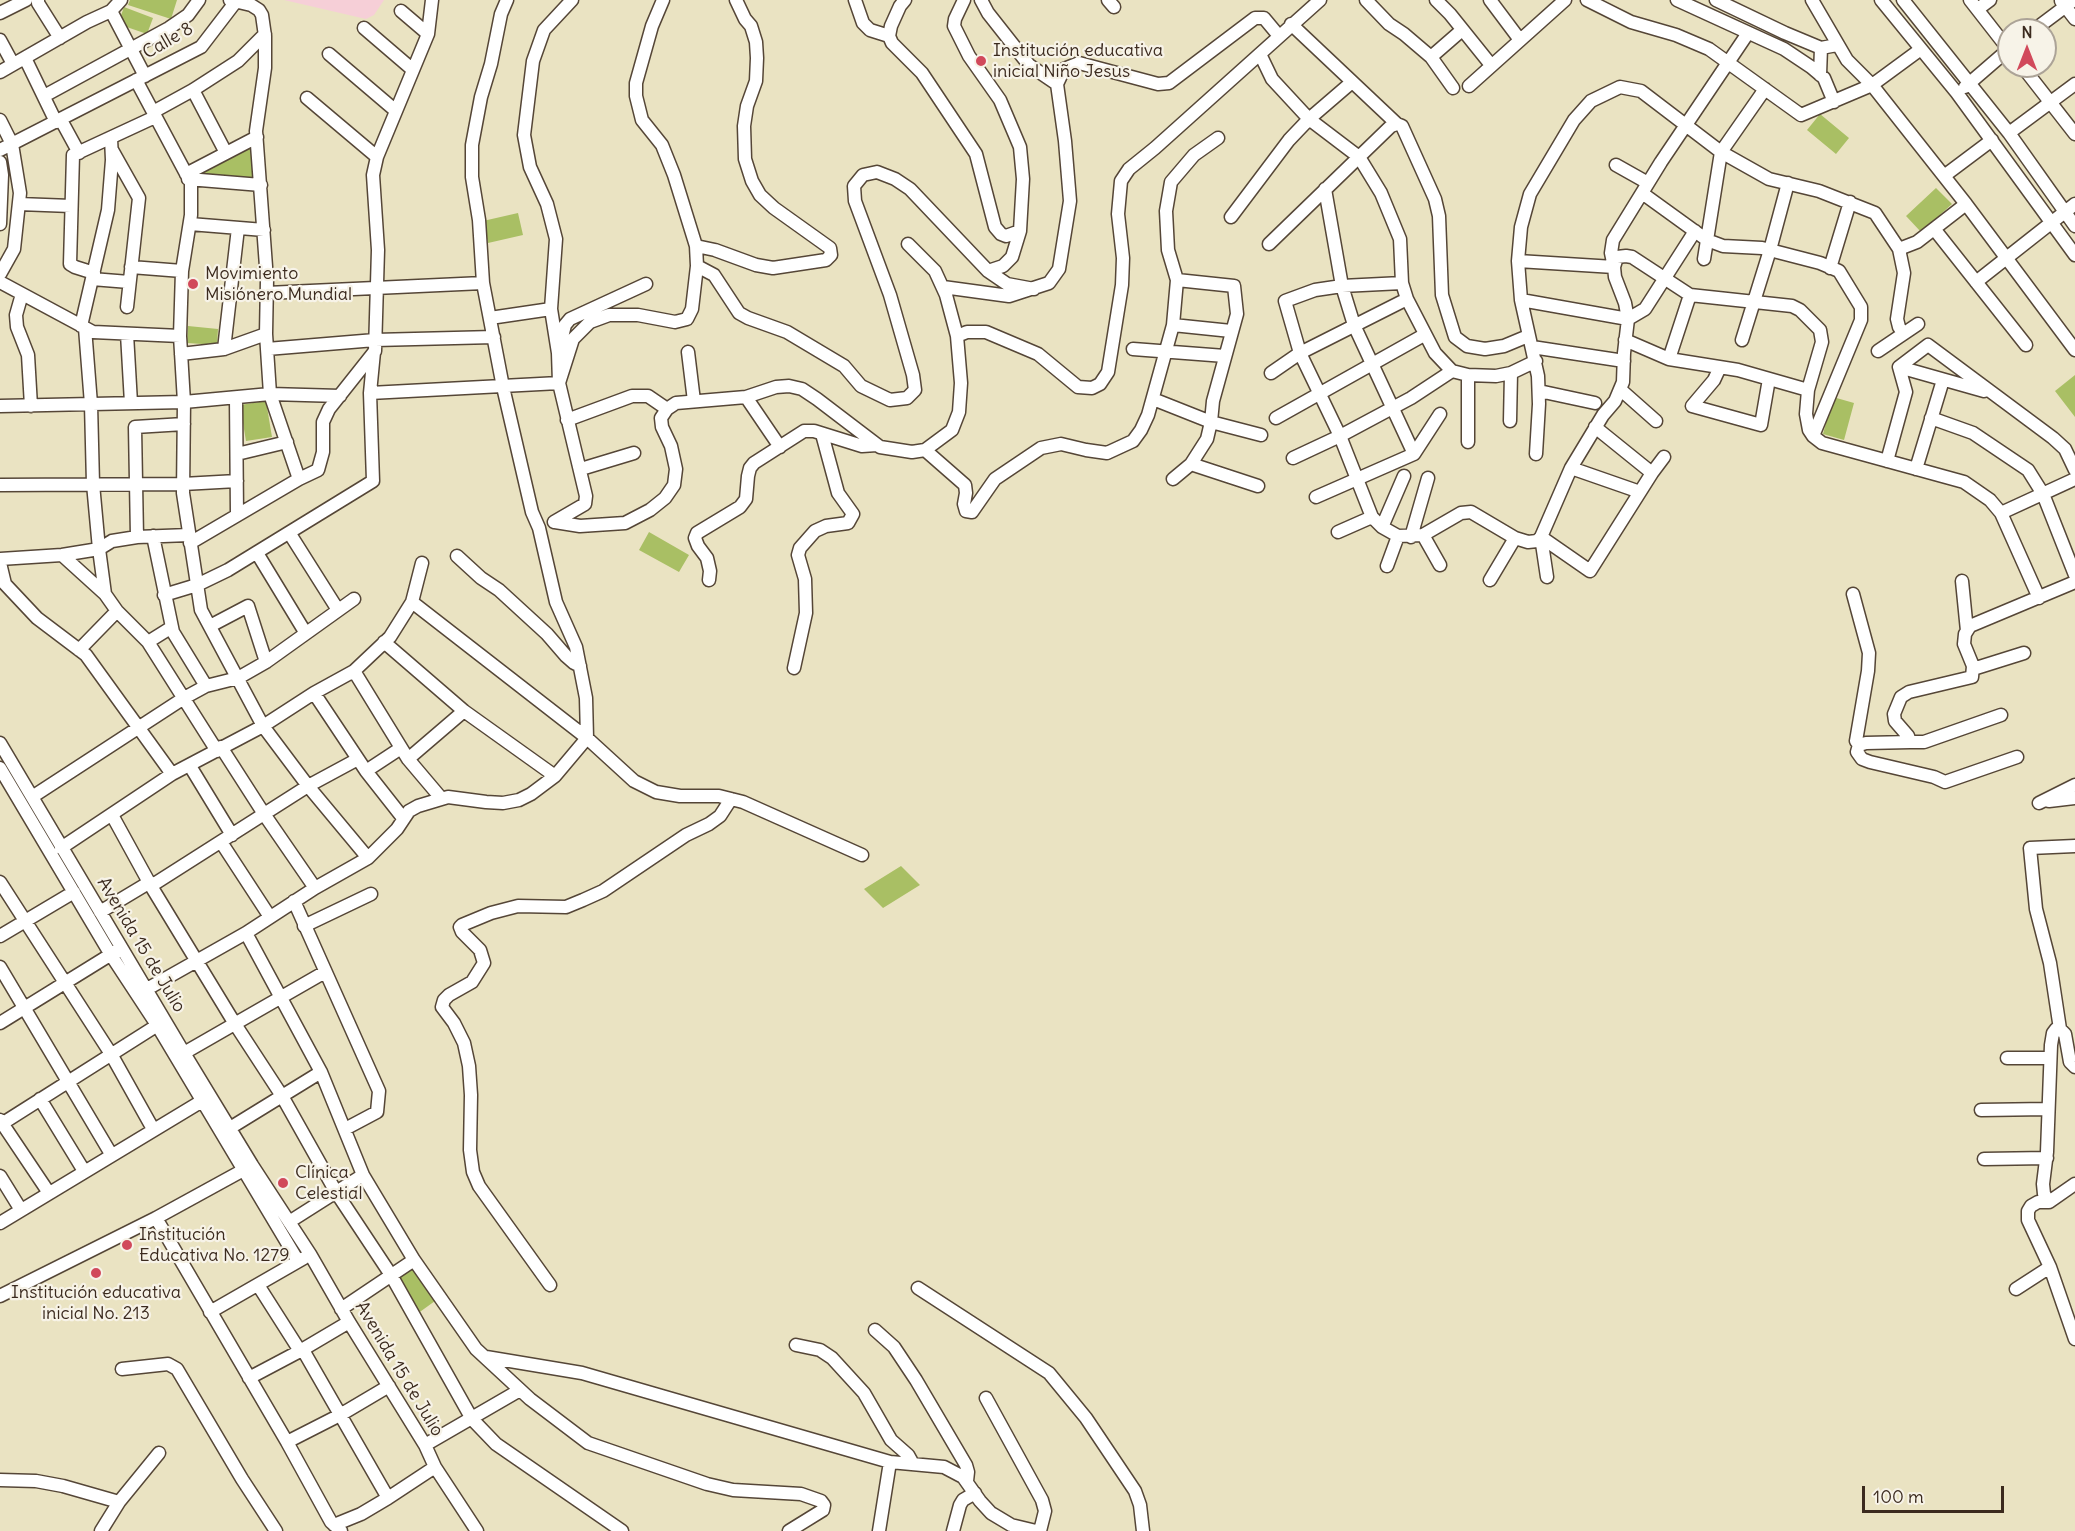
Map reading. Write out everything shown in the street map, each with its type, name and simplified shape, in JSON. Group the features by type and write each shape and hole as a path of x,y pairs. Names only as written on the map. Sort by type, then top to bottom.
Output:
{"street":[{"path":"0,13 26,0"},
{"path":"38,0 60,38"},
{"path":"0,72 87,22 111,11 121,0"},
{"path":"44,96 169,28 188,15 199,0"},
{"path":"164,595 197,585 228,570 373,481 370,393 375,346 378,250 373,175 377,157 428,34 432,0"},
{"path":"147,989 246,933 315,888 368,858 384,844 403,818 418,806 441,798 486,802 511,801 531,794 555,776 587,738 586,698 576,647 556,602 539,528 532,512 503,387 483,283 472,177 472,146 481,97 491,64 501,14 507,0"},
{"path":"539,528 555,522 585,504 586,496 560,383 551,309 556,239 547,204 530,167 524,135 533,61 544,30 572,0"},
{"path":"560,383 573,339 590,322 609,315 638,315 675,322 687,319 692,309 697,266 696,246 674,175 662,145 642,120 636,96 636,83 652,26 663,0"},
{"path":"696,246 773,268 826,260 831,255 830,248 774,208 760,195 752,181 745,159 744,126 747,106 756,81 758,58 751,26 736,0"},
{"path":"855,0 863,23 870,30 889,36"},
{"path":"905,0 891,26 889,36 892,43 922,73 976,154 995,227 1006,236 1020,231"},
{"path":"964,0 954,19 954,26 969,56 1000,100 1020,147 1023,179 1020,231 1012,257 1003,266 988,270"},
{"path":"981,0 988,13 1029,65 1057,84"},
{"path":"957,336 967,332 986,332 1038,354 1078,387 1092,388 1101,384 1108,372 1122,285 1123,258 1118,214 1121,181 1129,169 1320,0"},
{"path":"1366,0 1389,24 1431,57 1453,88"},
{"path":"1436,0 1491,65"},
{"path":"1490,0 1520,40"},
{"path":"1468,86 1565,0"},
{"path":"1587,0 1631,22 1676,35 1709,49 1801,115 1872,85 1921,49"},
{"path":"1677,0 1784,49 1824,78 1834,102"},
{"path":"1716,0 1821,48 1837,45"},
{"path":"1812,0 1847,60 1872,85 1944,176 2075,350"},
{"path":"1881,0 1957,93 2075,255"},
{"path":"1904,0 2009,133 2075,226"},
{"path":"1990,0 1974,5 1997,34"},
{"path":"235,1 251,5 259,10 265,34 265,68 256,131 264,230 266,334 270,394 299,478"},
{"name":"Calle 8","path":"0,150 201,47 235,1"},
{"path":"2048,18 2066,2 2075,19"},
{"path":"111,11 130,48 154,115 191,183 190,224 182,271 180,336 184,402 183,484 201,610 263,726 308,786 368,858"},
{"path":"401,11 428,34"},
{"path":"943,288 1009,296 1049,283 1059,269 1070,201 1057,84 1064,69 1079,63 1158,84 1169,83 1255,18 1264,18 1279,36"},
{"path":"1292,24 1397,124 1402,126 1436,199 1439,216 1442,295 1455,337 1467,346 1485,349 1530,341 1624,361"},
{"path":"364,28 413,70"},
{"path":"1431,57 1462,30"},
{"path":"1402,283 1342,286 1315,290 1285,301 1300,353 1340,436 1372,517 1382,527 1398,536 1417,536 1461,513 1471,512 1515,538 1528,542 1537,541 1541,537 1571,468 1595,427 1621,390 1628,319 1625,303 1615,277 1611,253 1613,240 1748,33"},
{"path":"129,282 93,276 70,264 73,155 111,143 238,61 265,34"},
{"path":"0,40 13,64"},
{"path":"1820,75 1821,48"},
{"path":"330,54 396,111"},
{"path":"1260,54 1272,79 1309,119 1359,157 1381,192 1400,239 1402,283 1407,299 1435,353 1452,371 1468,375 1496,376 1511,373 1536,361"},
{"path":"25,58 44,96 79,153"},
{"path":"1957,93 1997,60"},
{"path":"2032,78 2075,134"},
{"path":"1231,217 1289,140 1309,119 1352,82"},
{"path":"2009,133 2075,84"},
{"path":"1536,454 1539,392 1536,361 1521,300 1518,261 1521,227 1530,194 1574,120 1591,100 1620,87 1641,91 1721,152 1770,178 1850,202 1875,213 1899,249 1904,273 1897,319 1903,333"},
{"path":"1704,259 1721,152 1765,89"},
{"path":"193,90 226,153"},
{"path":"307,98 377,157"},
{"path":"0,120 12,144 20,193 14,249 0,274"},
{"path":"1269,244 1392,126 1397,124"},
{"path":"187,176 257,138"},
{"path":"925,450 965,485 964,504 966,511 972,512 995,480 1041,448 1060,444 1107,453 1133,441 1141,430 1153,399 1173,325 1177,280 1168,250 1166,211 1171,182 1194,155 1218,138"},
{"path":"1944,176 1992,140"},
{"path":"111,143 139,198 127,307"},
{"path":"105,594 93,484 91,404 83,327 108,210 111,143"},
{"path":"0,162 2,175 0,224"},
{"path":"1616,165 1707,240 1723,246 1770,250 1839,271 1861,307 1861,320 1814,436"},
{"path":"697,266 714,275 739,313 787,332 844,366 861,386 890,400 907,398 915,390 913,375 890,295 855,201 854,186 863,175 877,172 895,179 910,189 988,270 1007,284 1034,289"},
{"path":"187,176 261,185"},
{"path":"1742,340 1788,183"},
{"path":"1325,189 1342,286 1354,325 1414,454"},
{"path":"1830,267 1850,202"},
{"path":"19,204 71,206"},
{"path":"1899,249 1917,242 1935,230 1966,204"},
{"path":"1976,282 2075,204"},
{"path":"190,224 264,230"},
{"path":"224,349 238,228"},
{"path":"1935,230 2026,345"},
{"path":"1521,300 1628,319 1645,309 1695,231"},
{"path":"709,580 710,571 707,558 695,538 697,533 740,507 746,499 750,468 754,462 804,431 862,446 877,445 912,452 925,450 952,430 959,412 961,383 957,336 943,288 935,271 908,244"},
{"path":"1614,267 1617,257 1632,257 1690,295 1792,306 1800,309 1820,330 1822,342 1808,390 1806,414 1809,430 1822,443 1964,482 1990,500 2001,513 2039,598"},
{"path":"1518,261 1614,267"},
{"path":"131,267 182,271"},
{"path":"1173,479 1191,464 1207,439 1213,401 1237,314 1234,286 1177,280"},
{"path":"0,282 93,332 180,336"},
{"path":"267,293 483,283"},
{"path":"558,353 565,325 570,319 646,284"},
{"path":"22,294 16,315 17,327 28,355 31,406"},
{"path":"1670,359 1690,295"},
{"path":"1271,373 1300,353 1407,299"},
{"path":"490,318 551,309"},
{"path":"1878,351 1918,324"},
{"path":"1173,325 1231,331"},
{"path":"127,334 131,403"},
{"path":"181,354 224,349 266,334"},
{"path":"1276,418 1424,335"},
{"path":"267,349 375,346 494,337"},
{"path":"1625,340 1670,359 1720,367 1808,390"},
{"path":"1899,367 1928,345 2065,449 2075,470"},
{"path":"172,774 86,655 37,618 5,584 0,561 99,549 112,541 137,537 190,539 237,515 299,478 318,470 323,452 323,422 328,409 340,396 375,346"},
{"path":"1133,349 1225,356"},
{"path":"688,352 694,401"},
{"path":"1720,367 1714,380 1692,406 1761,425 1770,379"},
{"path":"1887,461 1906,392 1899,367"},
{"path":"1899,367 1991,393"},
{"path":"1293,458 1411,398 1452,371"},
{"path":"1510,421 1511,373"},
{"path":"1468,375 1468,442"},
{"path":"1916,469 1942,380"},
{"path":"370,393 560,383"},
{"path":"555,522 580,526 625,523 650,510 665,498 674,485 676,470 671,446 662,427 661,418 667,409 676,403 746,397 776,387 789,386 802,389 877,445"},
{"path":"1621,390 1656,422"},
{"path":"1539,392 1595,403"},
{"path":"0,406 184,402 236,399 270,394 340,396"},
{"path":"567,420 632,396 648,396 667,409"},
{"path":"746,397 780,447"},
{"path":"236,399 237,515"},
{"path":"1153,399 1211,422 1261,435"},
{"path":"1316,497 1414,454 1440,414"},
{"path":"1931,418 1973,433 2028,470 2043,494 2075,575"},
{"path":"137,537 135,427 184,424"},
{"path":"1595,427 1652,473"},
{"path":"794,668 806,613 805,579 798,555 800,548 815,531 826,526 848,523 852,518 851,509 838,494 822,434"},
{"path":"237,454 287,442"},
{"path":"581,469 634,453"},
{"path":"1541,537 1590,571 1664,457"},
{"path":"1191,464 1258,486"},
{"path":"1571,468 1640,492"},
{"path":"1382,527 1404,476"},
{"path":"1428,478 1417,536 1440,565"},
{"path":"2001,513 2075,479"},
{"path":"0,485 183,484 237,481"},
{"path":"1338,532 1372,517"},
{"path":"290,534 338,610"},
{"path":"153,536 172,627 206,686"},
{"path":"1387,566 1398,536"},
{"path":"1541,537 1547,577"},
{"path":"1490,580 1515,538"},
{"path":"256,553 306,632"},
{"path":"62,555 105,594 117,611 148,642 315,888"},
{"path":"458,556 481,578 500,590 553,640 566,656 580,666"},
{"path":"61,848 172,774 263,726 354,670 390,637 412,602 422,563"},
{"path":"1910,742 1908,736 1894,721 1894,714 1901,697 1909,692 1972,677 1973,669 1964,644 1967,631 1962,581"},
{"path":"1967,631 1970,626 2075,582"},
{"path":"1853,594 1869,653 1857,741 1859,745 1857,752 1862,759 1945,782 2017,757"},
{"path":"32,797 184,698 206,686 238,678 266,662 354,599"},
{"path":"412,602 587,738 634,781 656,792 680,796 719,796 743,802 862,855"},
{"path":"210,626 248,606 266,662"},
{"path":"79,650 117,611"},
{"path":"148,642 172,627"},
{"path":"384,642 464,711 555,776"},
{"path":"1973,669 2024,653"},
{"path":"354,670 404,753 441,798"},
{"path":"314,693 366,771 403,818"},
{"path":"366,771 442,731 464,711"},
{"path":"1859,745 1877,742 1924,742 2001,715"},
{"name":"Avenida 15 de Julio","path":"0,743 9,782 32,797 100,912 116,952 147,989 161,1023 184,1053 206,1099 230,1128 298,1262"},
{"path":"100,912 226,838 308,786 358,759"},
{"path":"190,766 226,838 270,917"},
{"name":"Avenida 15 de Julio","path":"0,768 74,892 161,1023 248,1167 310,1254 425,1445 435,1467 477,1531"},
{"path":"2075,785 2039,803 2075,798"},
{"path":"550,1285 479,1186 473,1172 470,1150 469,1066 464,1043 454,1023 442,1007 449,995 472,982 484,963 480,950 460,927 462,924 491,913 519,906 566,907 584,900 603,891 686,835 709,824 720,816 731,799"},
{"path":"112,815 150,884 235,1024 282,1096 336,1192 391,1275 472,1419 496,1444 622,1531"},
{"path":"2075,846 2030,848 2036,909 2050,963 2060,1029 2065,1034 2070,1062 2075,1067"},
{"path":"0,882 111,1054 153,1129"},
{"path":"0,936 74,892"},
{"path":"304,926 371,894"},
{"path":"294,901 379,1091 377,1112 345,1129"},
{"path":"246,933 321,1072 363,1176 414,1260 468,1339 520,1389 588,1443 707,1484 733,1490 801,1494 821,1501 824,1505 823,1510 789,1531"},
{"path":"0,1023 116,952"},
{"path":"0,967 111,1154"},
{"path":"184,1053 325,972"},
{"path":"49,1193 1,1123 161,1023"},
{"path":"2049,1202 2044,1194 2043,1184 2047,1158 2050,1058 2053,1033 2056,1029 2060,1029"},
{"path":"2007,1058 2050,1058"},
{"path":"230,1128 321,1072"},
{"path":"40,1099 84,1171"},
{"path":"0,1223 111,1154 206,1099"},
{"path":"1981,1110 2048,1109"},
{"path":"1984,1159 2047,1158"},
{"path":"0,1296 156,1218 248,1167"},
{"path":"0,1176 21,1210"},
{"path":"289,1222 363,1176"},
{"path":"2075,1184 2049,1202 2038,1202 2031,1206 2028,1211 2028,1220 2050,1267 2075,1339"},
{"path":"156,1218 337,1528 435,1467"},
{"path":"210,1312 310,1254"},
{"path":"341,1308 414,1260"},
{"path":"2016,1289 2050,1267"},
{"path":"258,1285 302,1351 388,1498"},
{"path":"918,1288 1049,1373 1086,1418 1135,1491 1140,1505 1143,1531"},
{"path":"249,1378 302,1351 349,1322"},
{"path":"875,1330 894,1347 916,1380 966,1465 967,1481"},
{"path":"796,1345 820,1350 832,1358 864,1393 891,1440 908,1455 913,1464"},
{"path":"485,1357 582,1373 890,1462 944,1467 958,1473 967,1481 985,1507 998,1518 1011,1525 1036,1531"},
{"path":"122,1369 168,1364 177,1369 242,1479 276,1531"},
{"path":"287,1442 340,1415 389,1386"},
{"path":"425,1445 520,1389"},
{"path":"986,1398 1042,1500 1045,1511 1040,1531"},
{"path":"101,1531 118,1502 159,1453"},
{"path":"879,1531 890,1462"},
{"path":"0,1480 36,1481 63,1486 118,1502"},
{"path":"953,1531 961,1503 975,1493"}],"shaded area":[{"path":"284,0 384,0 374,15 366,19"}],"green space":[{"path":"130,0 177,0 171,19 128,5"},
{"path":"124,7 153,18 147,34 118,24"},
{"path":"1820,114 1849,138 1836,154 1807,130"},
{"path":"253,147 255,179 198,174"},
{"path":"1936,188 1952,204 1921,232 1906,216"},
{"path":"518,213 523,235 488,243 483,221"},
{"path":"188,326 218,329 217,345 187,343"},
{"path":"2075,375 2075,417 2055,391"},
{"path":"1833,397 1854,403 1844,440 1823,434"},
{"path":"266,401 272,437 246,441 240,405"},
{"path":"649,532 689,555 679,572 639,550"},
{"path":"901,866 920,885 883,908 864,889"},
{"path":"415,1266 435,1301 417,1314 396,1278"}],"place":[{"name":"Institución educativa inicial Niño Jesus","path":"981,61"},
{"name":"Movimiento Misiónero Mundial","path":"193,284"},
{"name":"Clínica Celestial","path":"283,1183"},
{"name":"Institución Educativa No. 1279","path":"127,1245"},
{"name":"Institución educativa inicial No. 213","path":"96,1273"}]}
